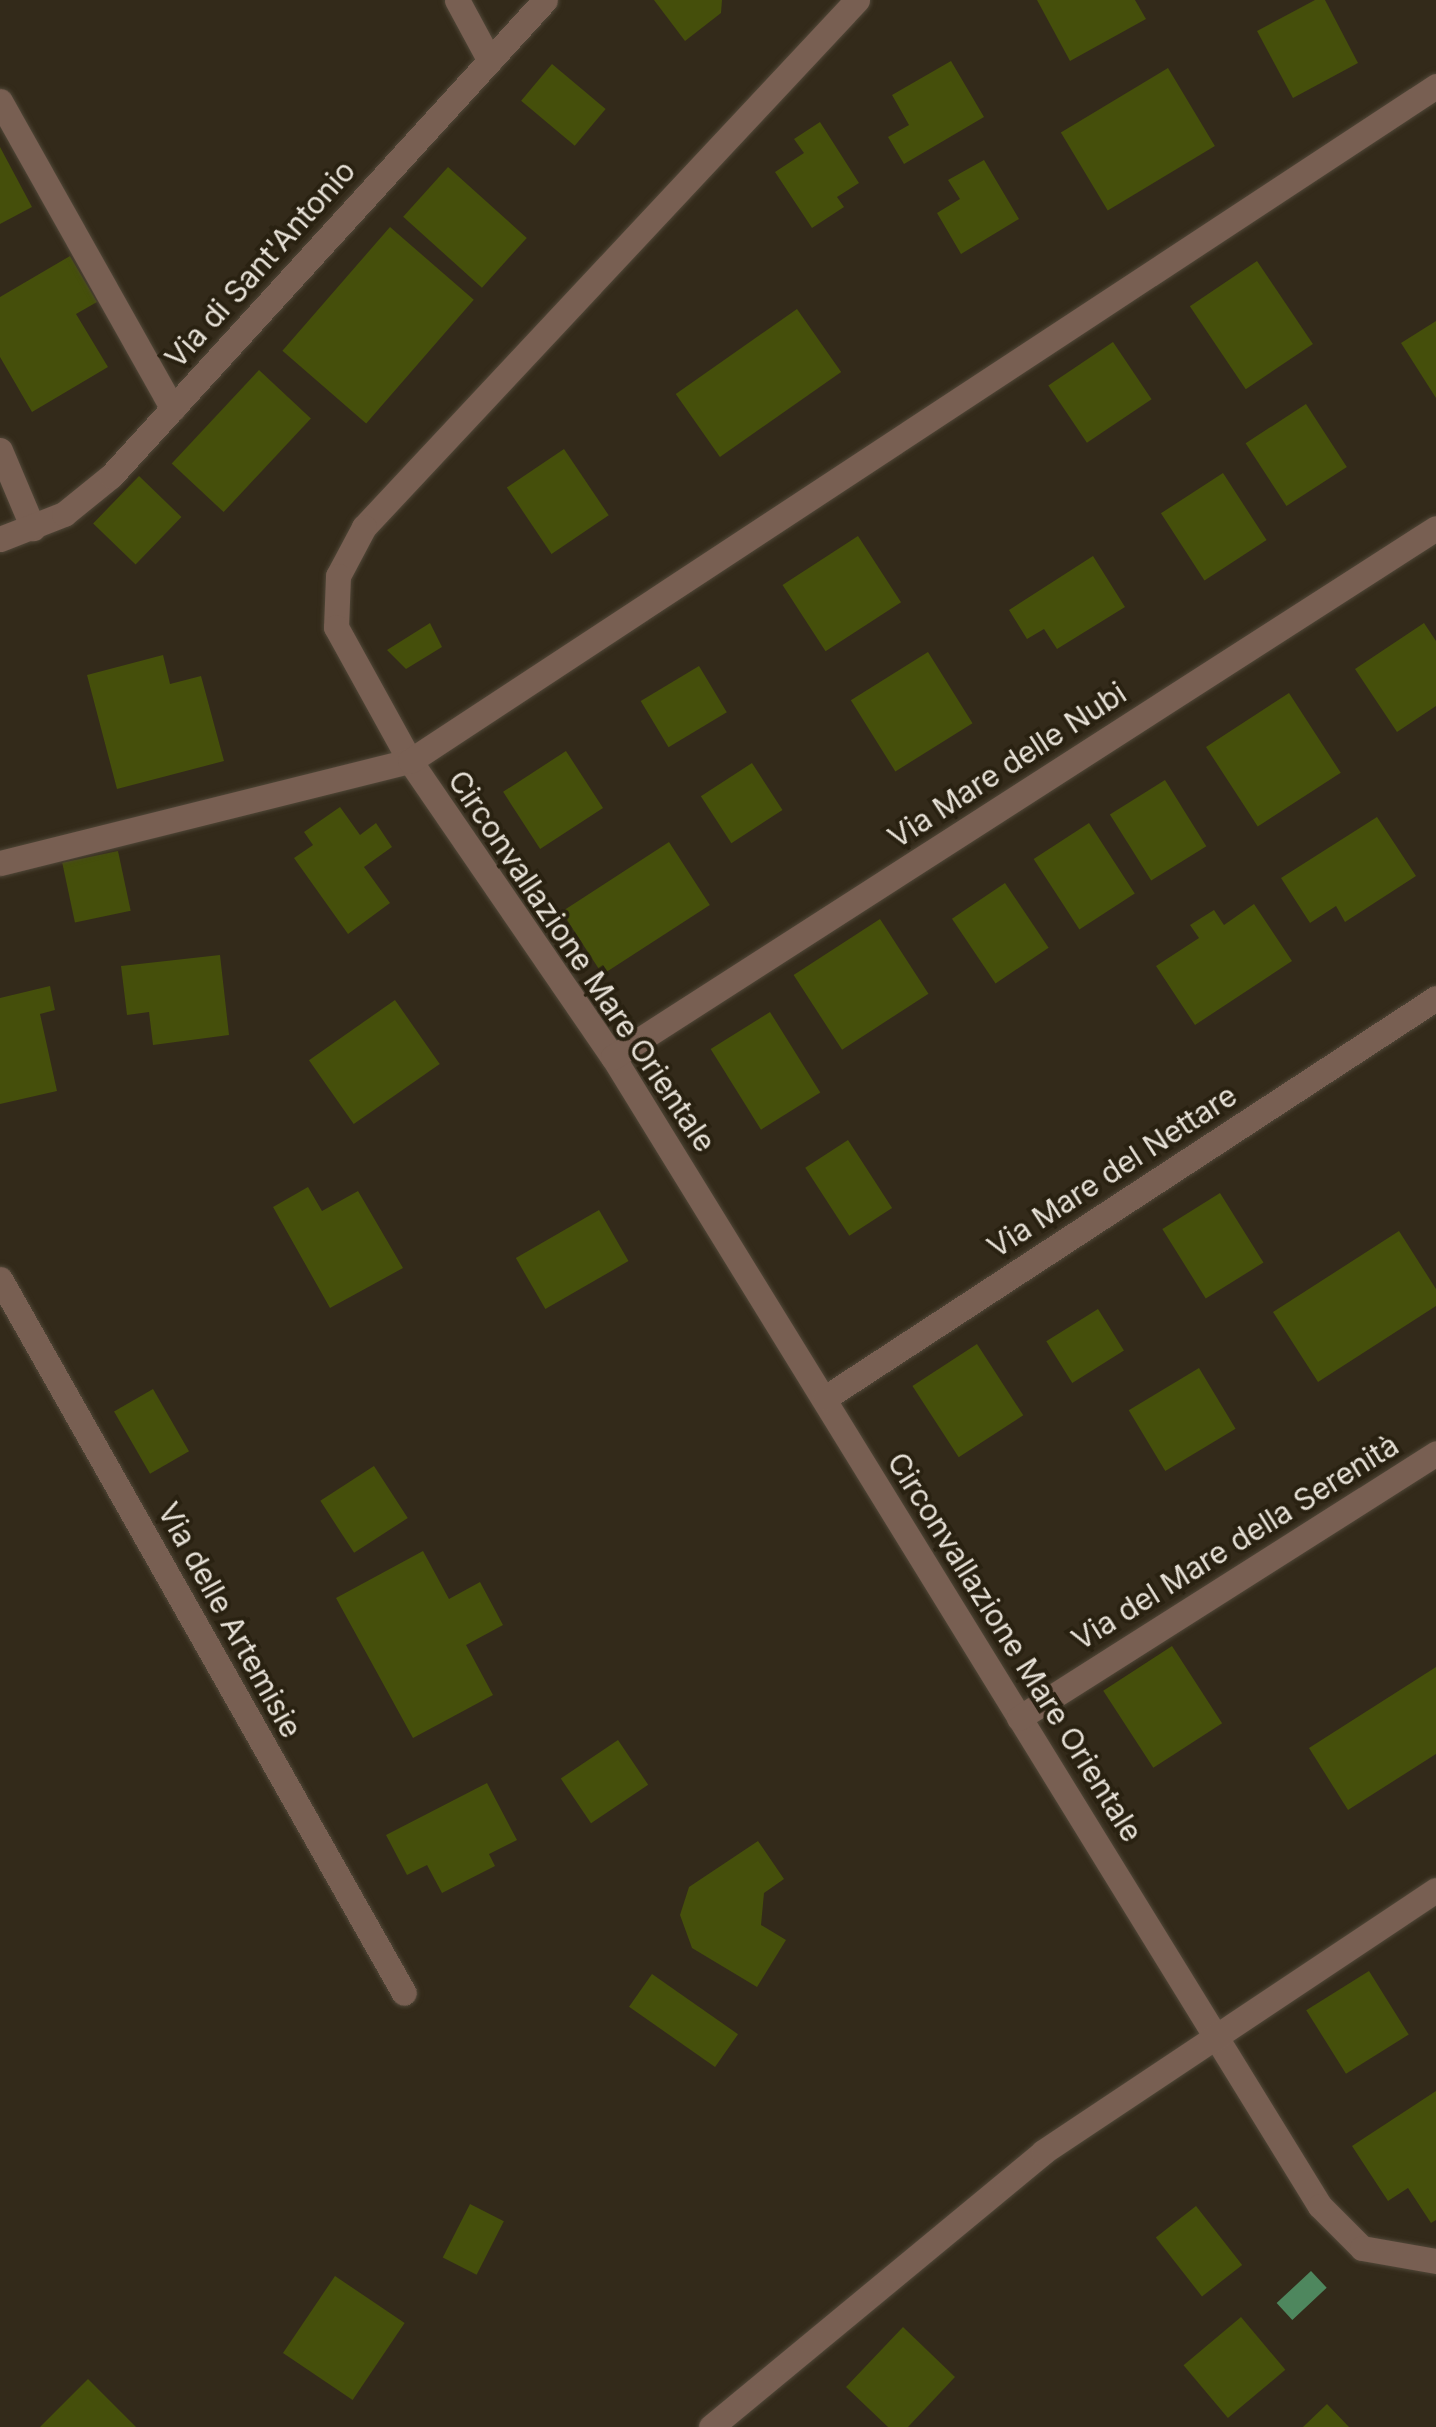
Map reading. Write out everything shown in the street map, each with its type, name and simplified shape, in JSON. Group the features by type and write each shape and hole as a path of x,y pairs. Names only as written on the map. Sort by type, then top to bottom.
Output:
{"street":[{"path":"457,0 490,60"},
{"name":"Via di Sant'Antonio","path":"0,539 33,528 91,495 545,0"},
{"name":"Circonvallazione Mare Orientale","path":"857,0 349,547 335,590 338,637 410,761 613,1056 1340,2233 1392,2260 1436,2262"},
{"path":"0,864 410,761 1436,86"},
{"path":"0,101 173,410"},
{"path":"0,450 33,528"},
{"name":"Via Mare delle Nubi","path":"613,1056 1436,528"},
{"name":"Via Mare del Nettare","path":"824,1398 1436,998"},
{"name":"Via delle Artemisie","path":"0,1278 404,1993"},
{"name":"Via del Mare della Serenità","path":"1019,1718 1436,1453"},
{"path":"711,2427 941,2231 1216,2033 1436,1890"}],"shaded area":[{"path":"1311,2271 1327,2288 1292,2320 1277,2303"}],"building":[{"path":"654,0 722,0 721,13 685,41"},
{"path":"1037,0 1135,0 1146,19 1070,61"},
{"path":"1315,0 1325,0 1358,63 1293,98 1257,31"},
{"path":"951,61 984,117 904,164 888,137 909,125 892,95"},
{"path":"552,64 606,109 575,146 521,101"},
{"path":"1168,68 1215,146 1108,210 1061,132"},
{"path":"820,122 859,183 837,197 844,207 812,228 775,172 804,153 794,139"},
{"path":"0,147 32,207 0,224"},
{"path":"984,160 1019,219 961,254 937,213 960,199 948,180"},
{"path":"448,167 527,238 482,288 403,217"},
{"path":"390,227 474,300 366,424 282,351"},
{"path":"70,256 97,302 76,314 108,367 32,412 0,357 0,297"},
{"path":"1257,261 1313,344 1246,389 1190,306"},
{"path":"797,309 841,372 720,457 676,394"},
{"path":"1436,321 1436,398 1401,343"},
{"path":"1113,342 1152,399 1087,443 1048,386"},
{"path":"259,370 311,418 224,512 172,464"},
{"path":"1306,404 1347,467 1286,506 1246,443"},
{"path":"564,449 609,515 552,554 507,488"},
{"path":"1223,473 1267,540 1205,580 1161,513"},
{"path":"139,476 181,517 136,564 93,523"},
{"path":"858,536 901,602 826,651 783,585"},
{"path":"1093,556 1125,607 1057,649 1044,629 1027,639 1009,610"},
{"path":"430,623 442,647 406,669 387,650"},
{"path":"1424,623 1436,641 1436,706 1397,732 1355,669"},
{"path":"928,652 973,723 895,771 851,700"},
{"path":"163,655 170,684 201,676 224,761 117,789 87,675"},
{"path":"699,666 727,712 669,747 641,701"},
{"path":"1289,693 1341,773 1258,827 1206,747"},
{"path":"566,751 603,808 540,849 503,792"},
{"path":"752,763 782,810 731,843 701,796"},
{"path":"1165,780 1206,846 1151,881 1110,814"},
{"path":"340,807 360,835 376,823 392,847 364,867 390,903 348,934 294,858 313,845 304,832"},
{"path":"1377,817 1416,876 1345,922 1336,906 1310,923 1281,878"},
{"path":"1089,823 1135,893 1079,929 1034,859"},
{"path":"669,842 710,905 602,975 562,912"},
{"path":"118,851 131,911 75,923 62,863"},
{"path":"1005,883 1049,948 996,983 952,919"},
{"path":"1254,904 1292,961 1195,1025 1156,966 1199,938 1190,925 1214,910 1224,925"},
{"path":"880,919 928,994 842,1050 794,975"},
{"path":"220,955 229,1035 153,1045 149,1012 127,1015 121,966"},
{"path":"50,986 55,1010 40,1014 57,1091 0,1104 0,998"},
{"path":"395,1000 440,1064 354,1124 309,1060"},
{"path":"770,1012 820,1093 761,1130 711,1049"},
{"path":"848,1140 892,1208 849,1236 805,1168"},
{"path":"308,1187 322,1211 358,1191 403,1268 330,1308 273,1207"},
{"path":"1220,1193 1263,1263 1206,1299 1162,1229"},
{"path":"599,1210 628,1261 545,1309 516,1258"},
{"path":"1399,1231 1436,1289 1436,1306 1318,1382 1273,1312"},
{"path":"1098,1309 1124,1351 1072,1383 1046,1341"},
{"path":"977,1344 1023,1415 959,1457 912,1386"},
{"path":"1199,1368 1236,1429 1165,1471 1129,1410"},
{"path":"153,1389 189,1451 150,1474 114,1412"},
{"path":"374,1466 408,1518 354,1553 320,1501"},
{"path":"423,1551 449,1599 480,1582 503,1625 466,1645 493,1695 413,1738 336,1598"},
{"path":"1172,1646 1222,1723 1153,1768 1103,1691"},
{"path":"1436,1667 1436,1754 1348,1810 1309,1748"},
{"path":"618,1740 648,1785 591,1823 561,1779"},
{"path":"487,1783 517,1840 489,1854 495,1866 442,1893 427,1865 407,1875 386,1835"},
{"path":"758,1841 784,1879 764,1893 761,1925 786,1940 757,1987 692,1948 680,1915 689,1887"},
{"path":"1369,1971 1409,2035 1346,2074 1306,2010"},
{"path":"652,1974 738,2034 715,2067 629,2007"},
{"path":"1436,2091 1436,2220 1431,2223 1408,2188 1388,2201 1352,2146"},
{"path":"470,2204 504,2221 477,2275 443,2257"},
{"path":"1196,2206 1242,2265 1202,2296 1156,2237"},
{"path":"335,2276 405,2323 353,2400 283,2353"},
{"path":"1241,2317 1285,2370 1228,2418 1184,2365"},
{"path":"903,2327 955,2377 908,2427 888,2427 846,2387"},
{"path":"88,2379 136,2427 40,2427"},
{"path":"1327,2404 1349,2427 1303,2427"}]}
